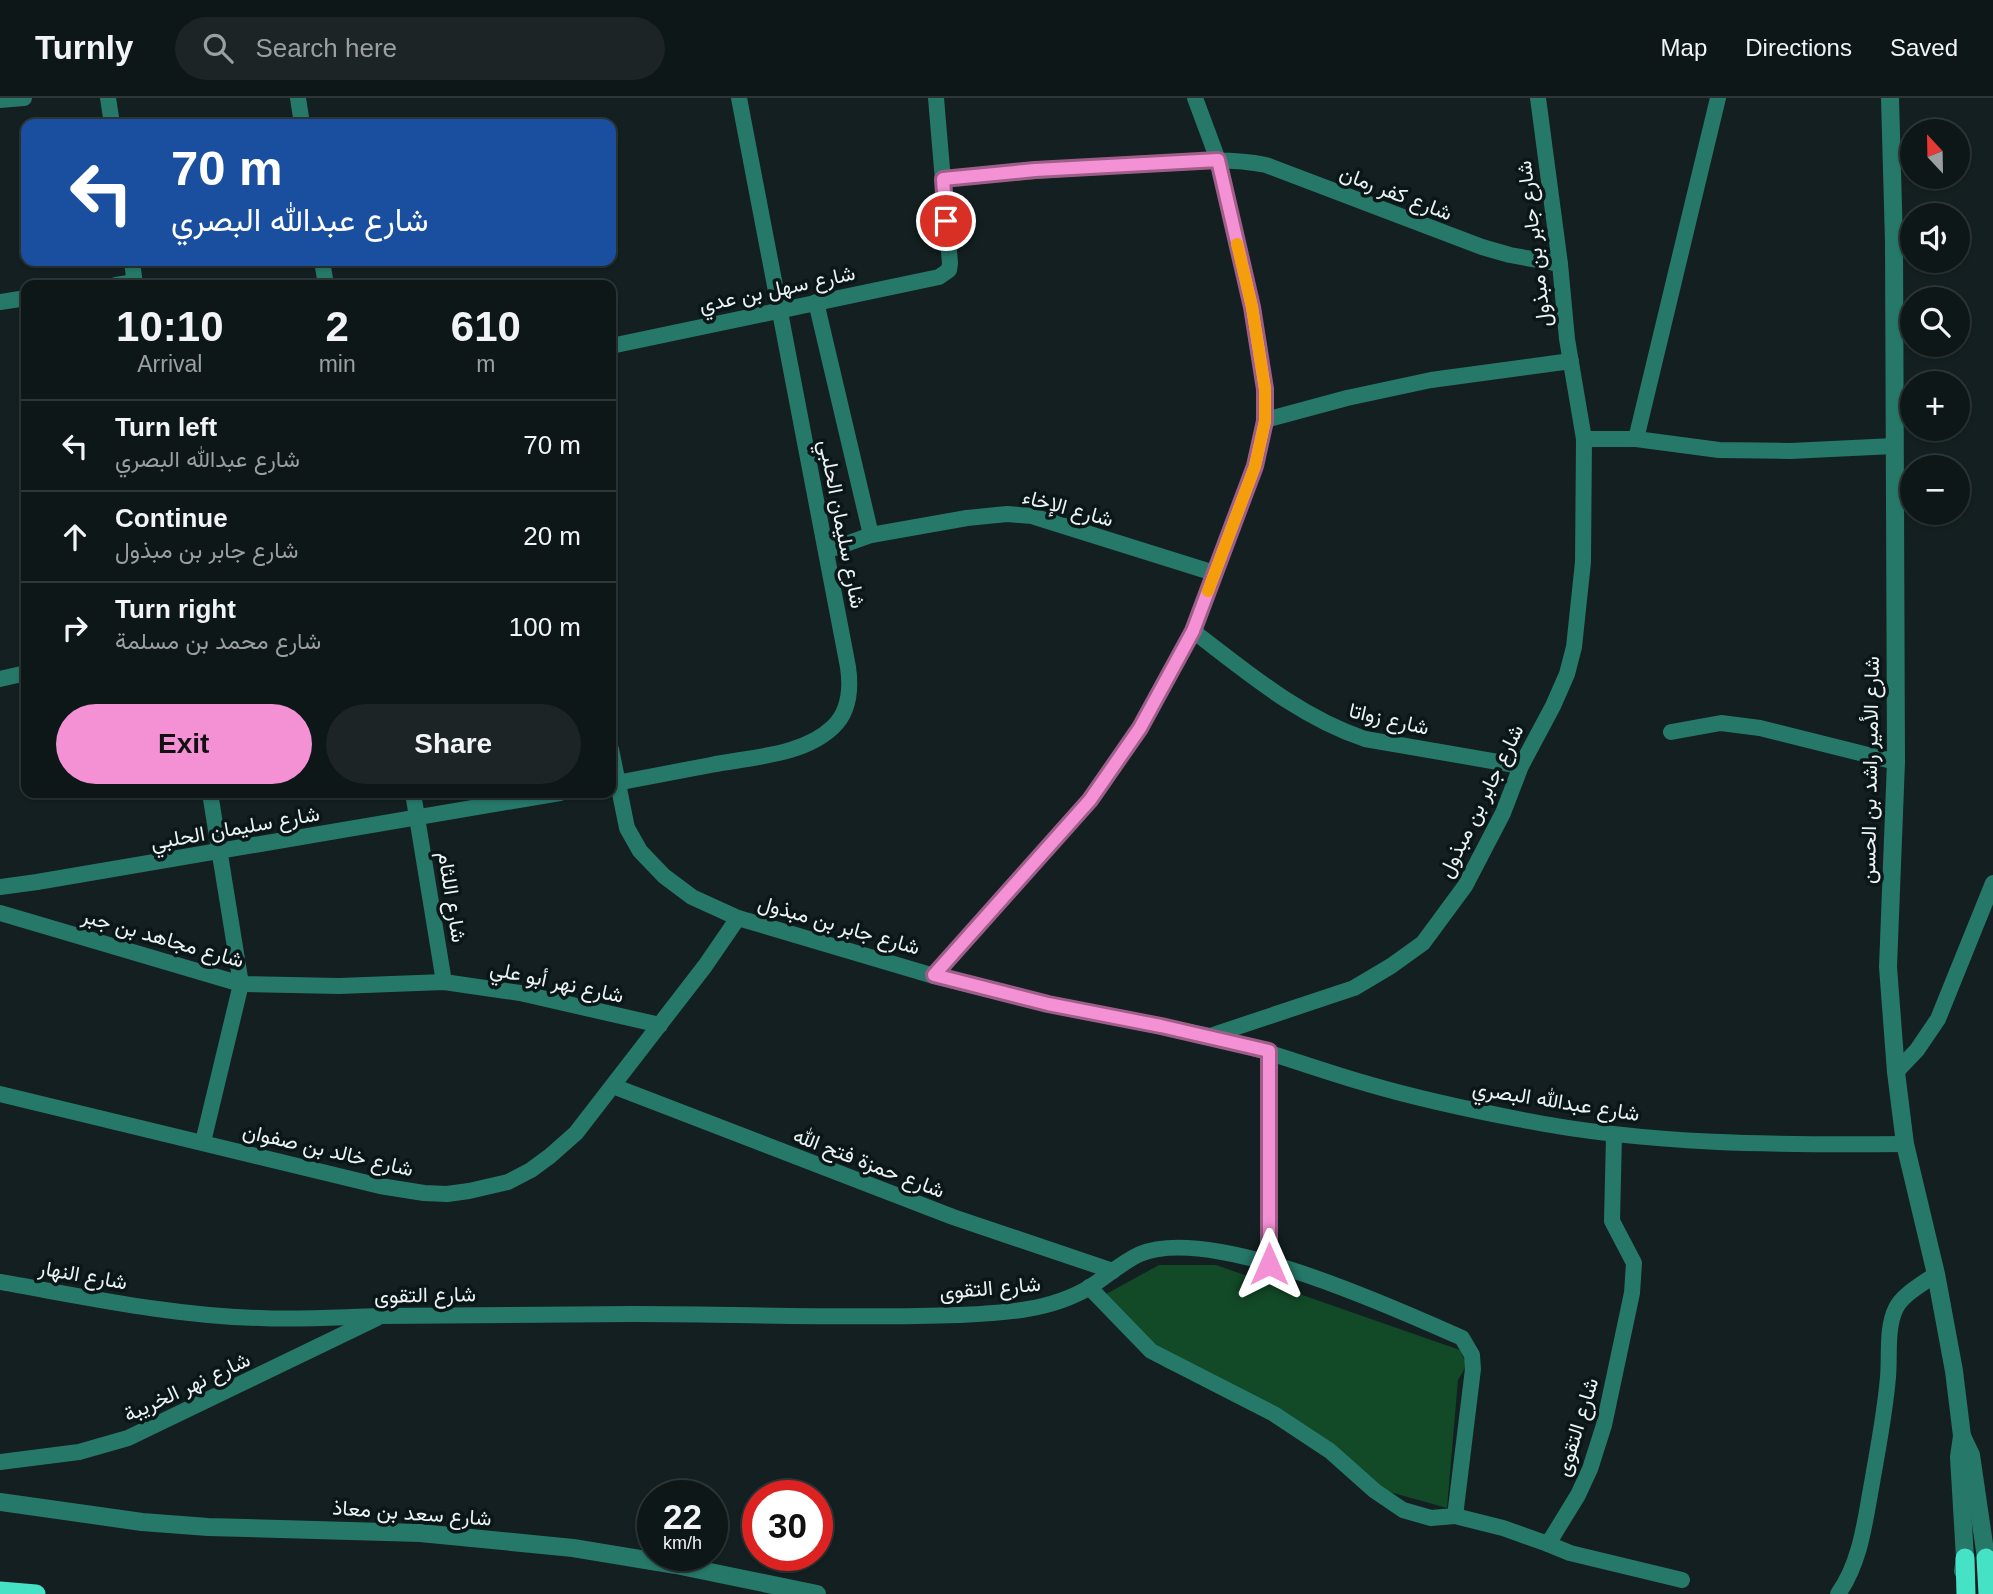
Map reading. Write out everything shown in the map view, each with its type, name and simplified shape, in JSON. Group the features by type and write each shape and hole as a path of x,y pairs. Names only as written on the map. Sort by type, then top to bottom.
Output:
{"highway":[{"path":"1965,1558 1966,1594"},
{"path":"1988,1594 1990,1563"},
{"path":"0,1591 36,1594"}],"street":[{"path":"0,100 24,98"},
{"path":"108,98 111,119"},
{"path":"298,98 301,119"},
{"name":"شارع سليمان الحلبي","path":"616,783 804,745 834,726 846,706 850,683 739,98"},
{"path":"936,98 943,179"},
{"path":"934,975 1090,800 1140,728 1193,631 1255,466 1265,421 1265,389 1252,307 1218,160 1195,98"},
{"name":"شارع جابر بن مبذول","path":"616,790 627,828 640,851 664,876 692,897 737,918 934,975 1048,1004 1210,1036 1354,988 1423,943 1465,886 1503,813 1521,766 1567,674 1574,646 1583,562 1584,439 1571,361 1538,98"},
{"path":"1636,439 1718,98"},
{"name":"شارع الأمير راشد بن الحسن","path":"1890,98 1894,255 1896,762 1888,967 1905,1144 1936,1274 1954,1371 1962,1436 1959,1457 1965,1558"},
{"name":"شارع كفر رمان","path":"943,179 1035,170 1218,160 1266,165 1446,236 1510,255 1560,264"},
{"name":"شارع سهل بن عدي","path":"616,345 939,277 949,270 943,179"},
{"path":"0,302 21,299"},
{"path":"816,302 871,535"},
{"path":"1265,421 1347,398 1431,380 1571,361"},
{"path":"1584,439 1636,439 1719,450 1894,446"},
{"name":"شارع الإخاء","path":"826,551 871,535 967,518 1007,514 1032,516 1214,573"},
{"name":"شارع زواتا","path":"1193,631 1272,691 1341,731 1364,739 1521,766"},
{"path":"0,679 21,674"},
{"path":"1671,732 1721,723 1896,762"},
{"path":"203,1142 241,984 211,798"},
{"name":"شارع اللثام","path":"414,798 444,982"},
{"name":"شارع سليمان الحلبي","path":"0,887 532,798"},
{"path":"1896,1072 1917,1050 1938,1019 1993,883"},
{"name":"شارع مجاهد بن جبر","path":"0,913 241,984 339,986 444,982"},
{"name":"شارع خالد بن صفوان","path":"0,1094 380,1186 424,1193 458,1192 508,1182 531,1170 576,1133 705,966 737,918"},
{"name":"شارع نهر أبو علي","path":"444,982 520,993 660,1025"},
{"name":"شارع عبدالله البصري","path":"1210,1036 1269,1051 1367,1084 1451,1105 1525,1121 1614,1135 1773,1143 1905,1144"},
{"path":"1269,1051 1269,1264"},
{"name":"شارع حمزة فتح الله","path":"613,1086 953,1217 1113,1271"},
{"name":"شارع التقوى","path":"1548,1544 1573,1505 1590,1469 1604,1425 1632,1293 1634,1263 1612,1221 1614,1135"},
{"name":"شارع التقوى","path":"160,1310 260,1318 959,1315 1042,1306 1067,1299 1139,1255 1158,1249 1207,1249 1269,1264 1327,1283 1462,1338 1472,1356 1473,1369 1455,1516"},
{"path":"1838,1594 1849,1576 1861,1542 1880,1437 1888,1379 1891,1325 1896,1307 1936,1274"},
{"name":"شارع النهار","path":"0,1282 160,1310"},
{"path":"1089,1287 1152,1351 1274,1414 1330,1451 1375,1491 1403,1510 1431,1518 1455,1516 1492,1524 1570,1553 1682,1580"},
{"name":"شارع نهر الخريبة","path":"0,1462 79,1452 128,1438 382,1316"},
{"name":"شارع الأمير راشد بن الحسن","path":"1962,1436 1971,1455 1990,1563"},
{"name":"شارع سعد بن معاذ","path":"0,1502 142,1522 208,1527 420,1533 573,1548 676,1565 817,1594"},
{"path":"1959,1594 1965,1558"}],"green space":[{"path":"1159,1265 1216,1265 1460,1350 1467,1365 1458,1380 1447,1508 1386,1491 1262,1412 1164,1367 1117,1314 1106,1294"}],"slow traffic":[{"path":"1208,591 1255,466 1265,421 1265,389 1252,307 1237,244"}],"route":[{"path":"946,221 943,179 1035,170 1218,160 1252,307 1265,389 1265,421 1255,466 1193,631 1140,728 1090,800 934,975 1096,1015 1210,1036 1269,1051 1269,1264"}]}
